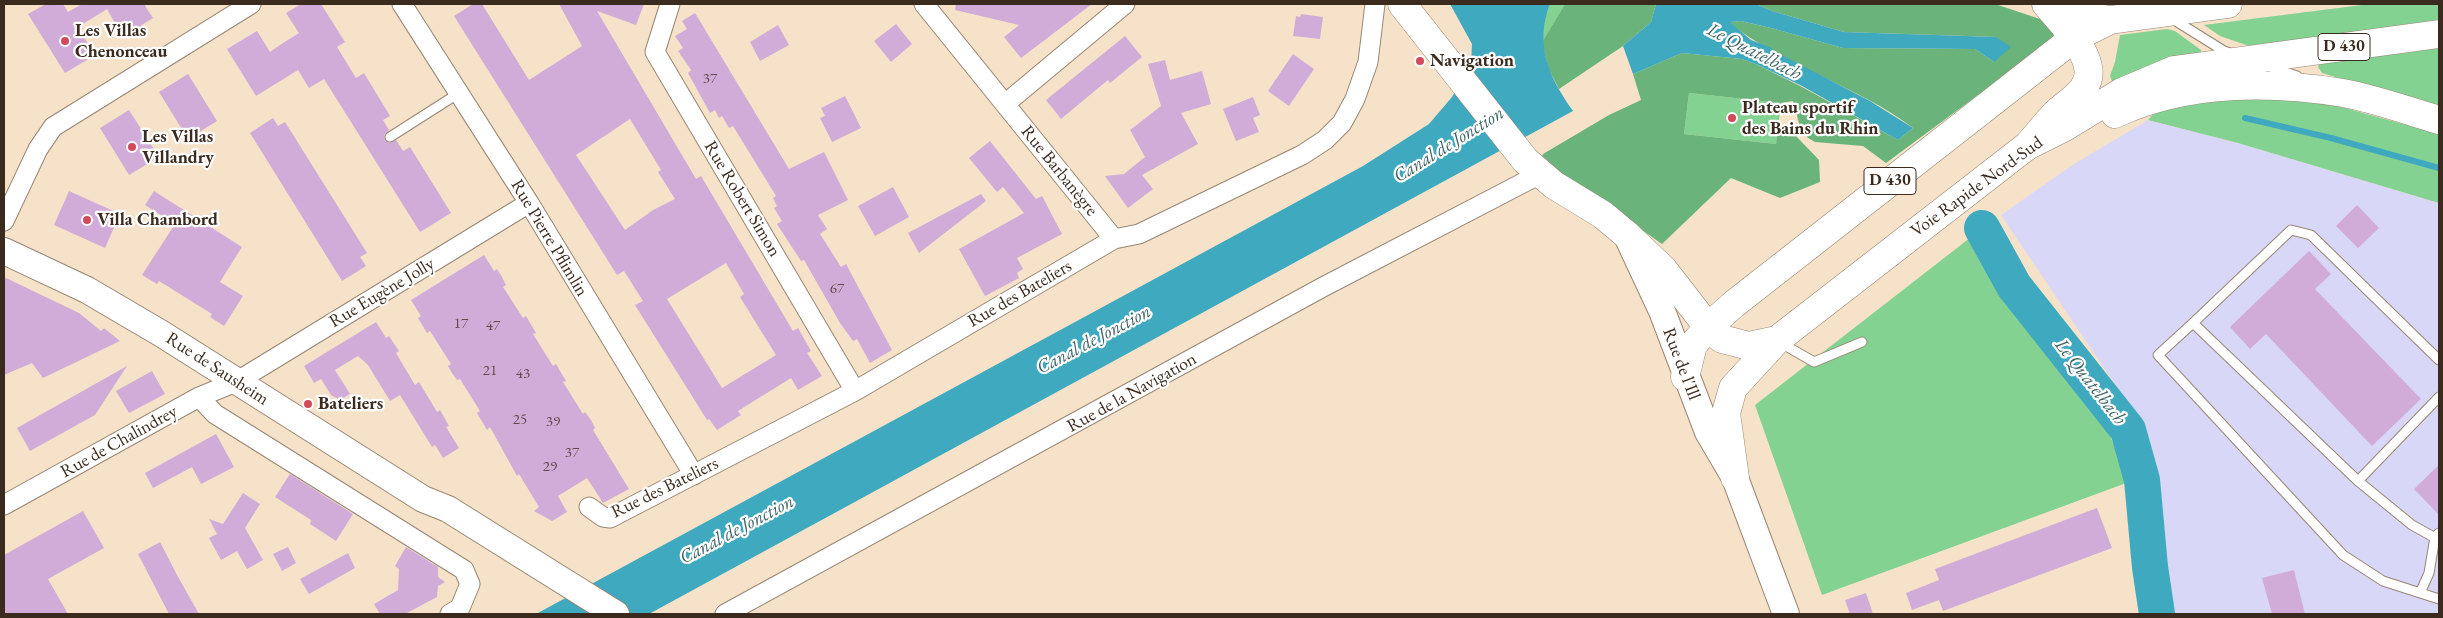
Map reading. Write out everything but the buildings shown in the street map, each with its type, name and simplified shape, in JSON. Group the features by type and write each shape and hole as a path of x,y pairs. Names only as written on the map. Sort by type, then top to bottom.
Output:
{"main road":[{"name":"Rue de l'Ill","path":"1402,4 1531,165 1603,215 1627,235 1662,311 1685,377 1708,432 1735,478 1786,614"},
{"path":"2027,146 2057,112 2077,96 2088,78 2088,67 2074,38 2046,4"},
{"path":"2058,4 2085,16 2110,20"},
{"name":"D 430","path":"1685,377 1693,345 1708,327 1734,304 2074,38 2110,20 2228,4"},
{"name":"Voie Rapide Nord-Sud","path":"1735,478 1726,413 1733,388 1777,340 2027,146 2063,128 2122,92 2154,77 2194,67 2439,34"},
{"path":"2063,128 2091,124 2160,97 2207,88 2244,85 2274,86 2344,94 2439,120"},
{"path":"1627,235 1663,269 1708,327 1722,339 1749,346 1777,340"},
{"name":"Rue de Sausheim","path":"4,251 87,290 162,334 423,499 448,509 549,581 587,614"},
{"name":"Rue de Sausheim","path":"549,581 616,614"}],"street":[{"path":"4,221 38,149 53,127 251,4"},
{"name":"Rue Pierre Pflimlin","path":"402,4 460,92 529,203 694,475"},
{"name":"Rue Robert Simon","path":"670,4 655,52 855,390"},
{"name":"Rue Barbanègre","path":"924,4 1114,239"},
{"path":"1005,104 1125,4"},
{"name":"Rue des Bateliers","path":"589,507 603,517 610,518 855,390 1114,239 1140,234 1302,155 1325,140 1342,122 1355,99 1368,62 1375,4"},
{"name":"Rue de la Navigation","path":"725,614 1324,287 1531,165"},
{"name":"Rue Eugène Jolly","path":"236,382 529,203"},
{"name":"Rue de Chalindrey","path":"4,505 199,397 236,382"},
{"name":"Rue de Sausheim","path":"199,397 215,414 464,570 470,584 460,608 450,614"}],"lane":[{"path":"2162,13 2224,51 2344,94"},
{"path":"390,137 460,92"},
{"path":"2439,360 2312,235 2291,230 2158,355 2343,555 2384,581 2439,599"},
{"path":"2193,323 2358,481 2412,525 2438,536 2429,573 2420,593"},
{"path":"1777,340 1814,362 1862,342"},
{"path":"2358,481 2439,398"}],"shaded area":[{"path":"2148,120 2238,143 2439,203 2439,614 2169,614 2165,557 2127,402 2001,215 2074,164"}],"green space":[{"path":"1550,4 1565,4 1542,42 1544,20"},
{"path":"1565,4 1656,4 1651,22 1623,46 1559,89 1548,68 1542,42"},
{"path":"1756,4 1995,4 2049,22 2055,38 1886,163 1863,146 1815,142 1808,138 1800,127 1793,101 1781,103 1689,93 1684,134 1776,144 1777,135 1794,134 1819,160 1820,182 1780,198 1731,178 1662,244 1541,159 1543,154 1609,115 1641,100 1633,74 1682,53 1742,59 1756,64 1898,140 1913,128 1868,100 1773,52 1729,22 1741,21 1843,48 1975,49 1994,62 1996,37 1844,32 1772,11"},
{"path":"2370,4 2439,4 2439,22 2249,46 2220,36 2204,25"},
{"path":"2167,29 2175,31 2201,50 2201,53 2115,82 2112,81 2110,76 2115,62 2120,35"},
{"path":"2439,47 2439,108 2322,73 2318,67 2319,64"},
{"name":"Plateau sportif des Bains du Rhin","path":"1689,93 1781,103 1776,144 1684,134"},
{"path":"2305,97 2439,134 2439,203 2238,143 2148,120 2162,103 2187,98"},
{"path":"1975,234 2007,295 2102,416 2129,482 1822,595 1755,405"}],"water":[{"name":"Canal de Jonction","path":"1450,4 1550,4 1543,33 1546,60 1557,86 1573,111 649,614 536,614 1363,166 1429,124 1452,97 1471,63 1472,44"},
{"path":"1656,4 1756,4 1772,11 1844,32 1996,37 2011,47 1994,62 1975,49 1843,48 1741,21 1730,22 1751,40 1772,48 1772,50 1870,101 1913,128 1898,140 1802,86 1742,59 1682,53 1633,74 1623,46 1651,22"}],"waterway":[{"path":"2245,118 2331,138 2439,168"},
{"name":"Le Quatelbach","path":"1982,228 2014,286 2128,430 2142,480 2150,567 2157,614"}],"place":[{"name":"Les Villas Chenonceau","path":"65,41"},
{"name":"Navigation","path":"1420,61"},
{"name":"Plateau sportif des Bains du Rhin","path":"1732,118"},
{"name":"Les Villas Villandry","path":"132,147"},
{"name":"Villa Chambord","path":"87,220"},
{"name":"Bateliers","path":"308,404"}]}
